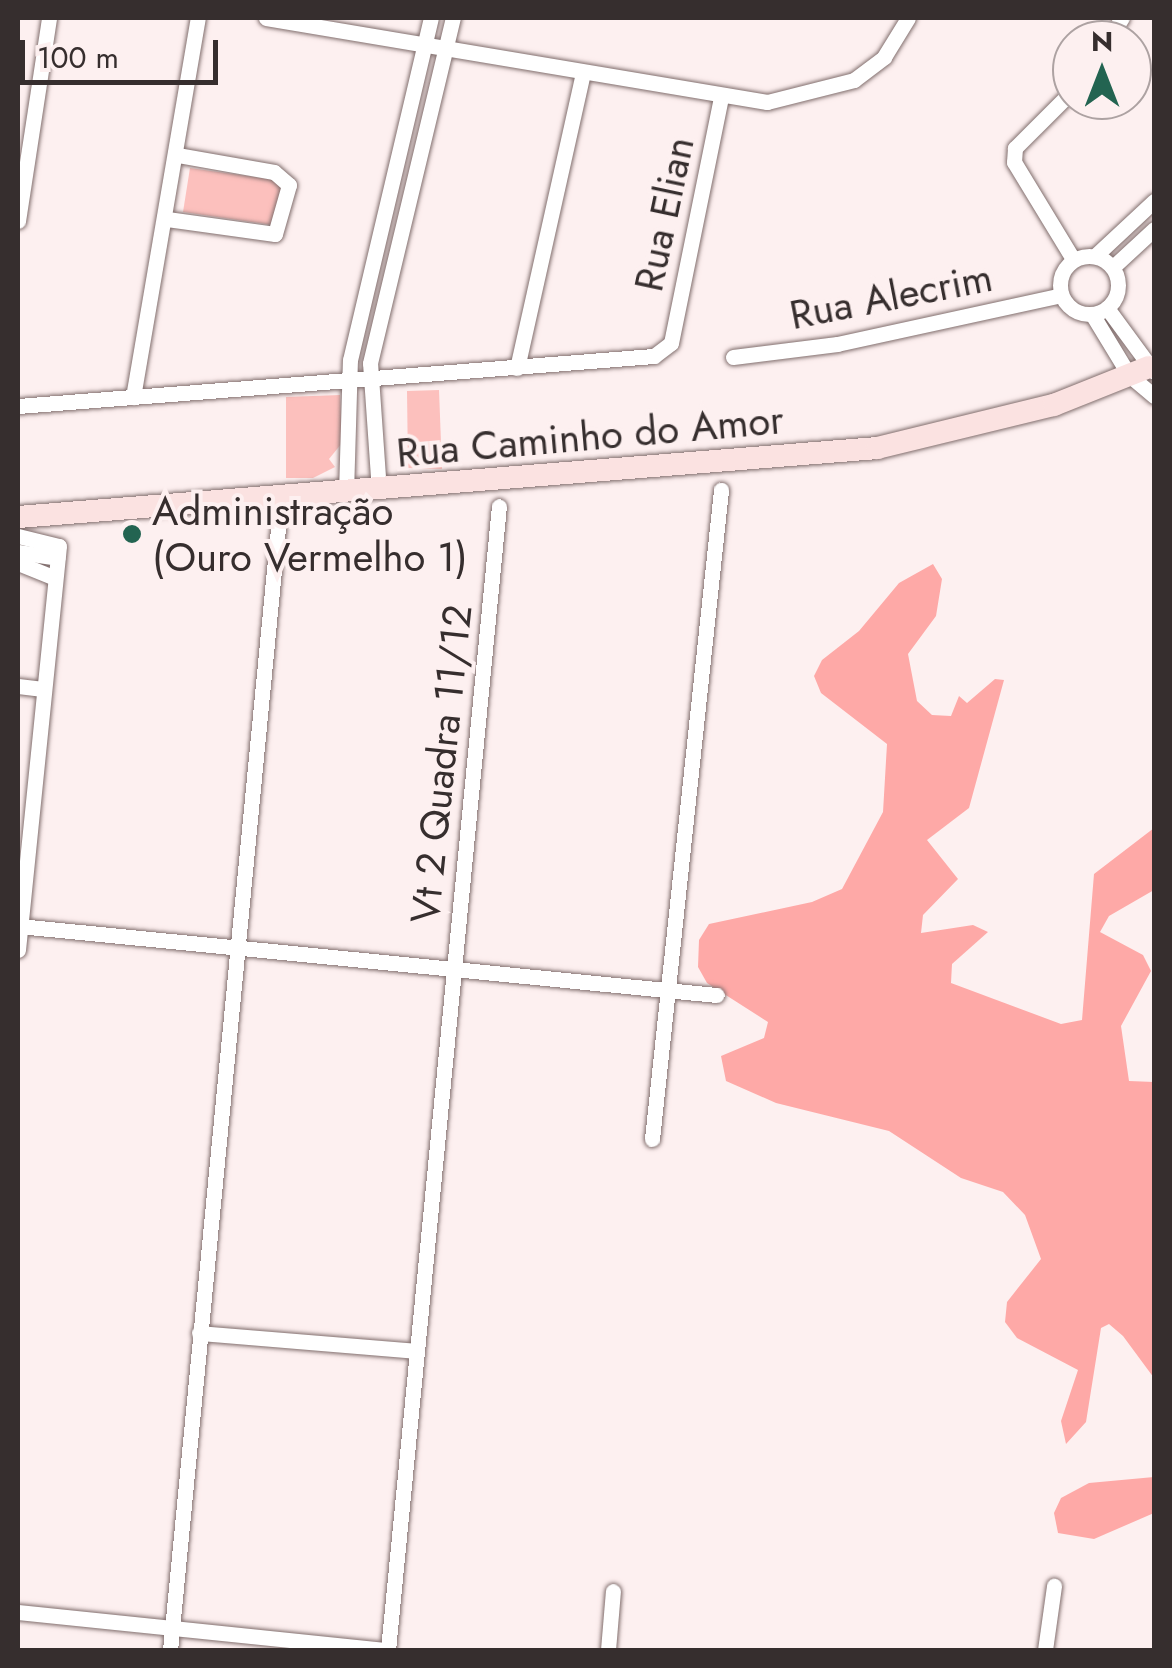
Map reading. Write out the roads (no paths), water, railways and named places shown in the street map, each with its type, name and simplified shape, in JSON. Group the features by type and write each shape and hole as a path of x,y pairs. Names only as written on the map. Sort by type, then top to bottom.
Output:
{"street":[{"path":"18,222 50,18"},
{"path":"133,397 178,155 198,18"},
{"path":"266,18 721,98 785,101 854,80 884,57 908,18"},
{"path":"346,493 347,382 420,46 431,18"},
{"path":"379,491 370,363 441,49 454,18"},
{"path":"517,368 582,73"},
{"name":"Rua Elian","path":"671,343 721,98"},
{"path":"1052,111 1015,148 1014,162 1073,259"},
{"path":"167,219 275,234 289,184 274,172 178,155"},
{"path":"1154,201 1096,255 1073,259 1063,269 1060,295 1068,306 1100,311 1147,369 1154,394"},
{"path":"1114,268 1154,229"},
{"path":"1096,255 1114,268 1119,286 1100,311"},
{"name":"Rua Alecrim","path":"733,357 837,344 1060,295"},
{"name":"Rua Caminho do Amor","path":"18,406 633,360 654,356 671,343"},
{"name":"Rua Caminho do Amor","path":"18,517 877,448 1054,405 1147,369"},
{"path":"348,456 377,454"},
{"path":"652,1139 672,987 721,490"},
{"name":"Vt 2 Quadra 11/12","path":"388,1650 499,506"},
{"path":"170,1650 278,528"},
{"path":"18,536 58,552"},
{"path":"18,552 58,552"},
{"path":"18,950 41,688 58,552"},
{"path":"18,563 54,578"},
{"path":"18,686 41,688"},
{"path":"19,934 235,946 672,987 717,995"},
{"path":"199,1333 416,1350"},
{"path":"1045,1650 1054,1586"},
{"path":"608,1650 613,1590"},
{"path":"18,1612 388,1650"}],"place":[{"name":"Administração (Ouro Vermelho 1)","path":"132,534"}]}
